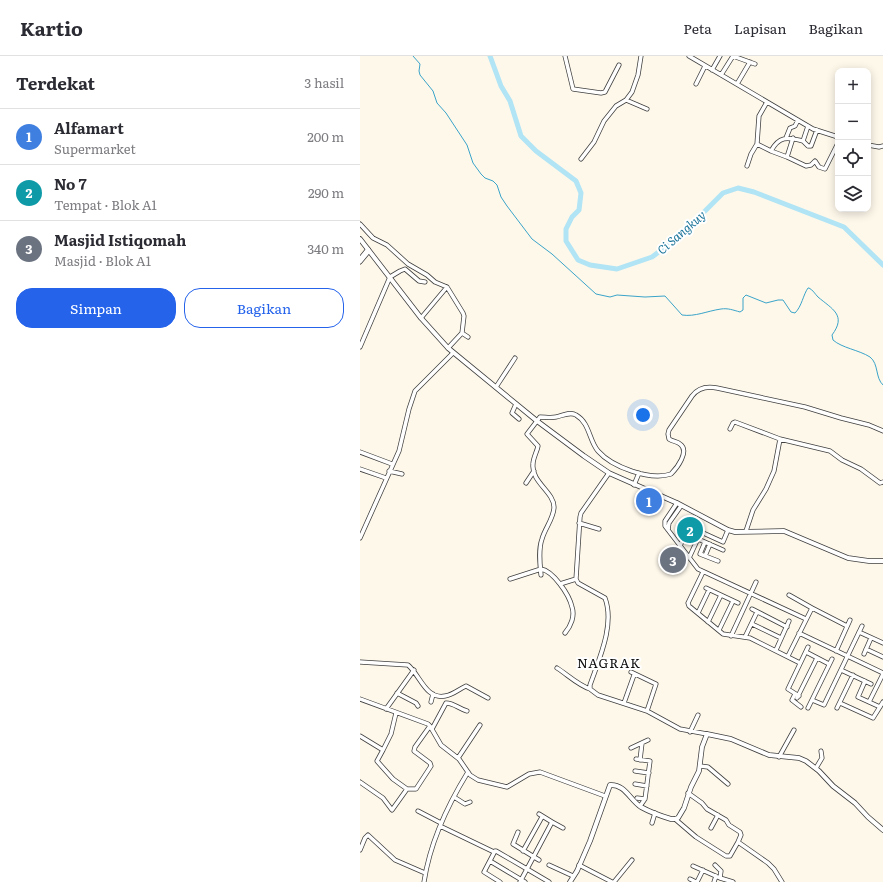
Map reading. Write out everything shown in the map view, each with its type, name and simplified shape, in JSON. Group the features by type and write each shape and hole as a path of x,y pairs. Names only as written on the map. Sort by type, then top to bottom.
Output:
{"street":[{"path":"565,56 573,89 601,93 605,92 619,65"},
{"path":"581,159 594,142 604,121 616,106 626,100 632,92 638,75 641,56"},
{"path":"688,56 808,126 835,136"},
{"path":"712,70 720,56"},
{"path":"721,75 733,56 755,64"},
{"path":"737,84 750,62"},
{"path":"696,84 706,66"},
{"path":"626,100 647,110"},
{"path":"747,166 751,154 757,144 759,116 767,102"},
{"path":"786,138 790,128 795,126 798,120"},
{"path":"803,141 808,126"},
{"path":"770,151 781,139 786,138 793,138 803,141 808,146 811,146 817,130"},
{"path":"786,157 793,138"},
{"path":"757,144 806,166 811,165 815,161 819,167 825,169 835,149"},
{"path":"871,146 883,146"},
{"path":"360,224 373,238 388,245 408,264 427,275 435,282 447,287 464,316 462,333 448,348"},
{"path":"360,239 421,318 453,353 537,421 609,473 679,504 728,530 784,530 848,558 883,561"},
{"path":"360,259 368,250"},
{"path":"360,262 368,250"},
{"path":"360,347 390,277 405,269 419,281 425,282"},
{"path":"421,318 447,287"},
{"path":"462,333 468,337"},
{"path":"360,538 399,451 415,391 453,353"},
{"path":"496,387 515,358"},
{"path":"541,576 540,545 554,513 554,507 553,502 540,484 534,471 533,461 538,445 527,434 540,417 553,418 572,413 586,425 597,451 618,466 639,473 662,476 671,474 683,455 684,450 681,444 669,439 669,430 692,396 703,388 717,388 805,407 869,425 883,431"},
{"path":"516,404 512,413 519,419"},
{"path":"730,429 735,422 780,439 830,452 842,460 861,469 880,483 883,482"},
{"path":"746,531 753,510 766,489 774,471 780,439"},
{"path":"360,452 392,464"},
{"path":"360,469 386,478"},
{"path":"389,471 402,474"},
{"path":"526,483 534,471"},
{"path":"590,689 606,637 608,624 607,602 604,596 578,583 576,579 579,524 581,513 609,473"},
{"path":"634,485 639,473"},
{"path":"679,504 669,523 668,530 696,567 703,572 806,619"},
{"path":"579,524 599,529"},
{"path":"680,546 688,527"},
{"path":"689,558 701,532 723,542 728,530"},
{"path":"698,539 723,550"},
{"path":"705,542 700,554 718,561"},
{"path":"705,556 710,544"},
{"path":"510,579 541,569 550,573 560,584 572,606 572,623 565,633"},
{"path":"703,572 688,603 689,606 724,634 750,638 800,663"},
{"path":"560,584 576,579"},
{"path":"731,636 756,582"},
{"path":"698,613 707,589 738,603"},
{"path":"708,622 721,595"},
{"path":"789,596 847,626"},
{"path":"719,630 733,601"},
{"path":"788,656 812,608"},
{"path":"752,609 787,627"},
{"path":"745,637 757,612"},
{"path":"836,651 850,620"},
{"path":"776,650 790,621"},
{"path":"752,624 781,638"},
{"path":"812,700 824,705 862,626"},
{"path":"859,632 883,643"},
{"path":"799,633 883,673 869,702"},
{"path":"871,638 865,652 883,657"},
{"path":"797,696 788,689 808,647"},
{"path":"806,652 830,664"},
{"path":"801,707 792,701 797,696 817,658"},
{"path":"808,708 832,659"},
{"path":"360,662 406,664 414,670 425,688 433,694 448,696 463,687 468,686 478,694 488,698"},
{"path":"557,668 581,686 590,689 598,695 647,711 680,729 731,740 765,754 804,759 816,768 833,786 855,802 868,817 883,830"},
{"path":"386,709 414,670"},
{"path":"841,670 871,684"},
{"path":"624,703 633,673 656,684 647,711"},
{"path":"837,708 854,675"},
{"path":"865,681 858,697 880,707"},
{"path":"397,693 416,703 418,706"},
{"path":"431,702 433,694"},
{"path":"360,699 424,722 431,728 441,745 458,758 464,764 470,775 478,780 507,787 529,774 540,772 606,796"},
{"path":"840,703 874,718 883,702"},
{"path":"396,713 391,734 377,761 393,779 407,790 416,790 431,766 430,763 414,751 416,747 431,728 446,703 467,711"},
{"path":"690,732 698,715"},
{"path":"458,758 480,725"},
{"path":"780,757 794,730"},
{"path":"675,819 681,815 688,793 700,766 702,747 707,734"},
{"path":"360,736 383,750"},
{"path":"631,748 648,740"},
{"path":"640,806 645,799 650,761 638,760 642,743"},
{"path":"816,768 822,758 821,751"},
{"path":"700,766 708,767 728,784"},
{"path":"635,771 649,773"},
{"path":"424,882 433,843 454,797 468,772"},
{"path":"360,782 383,798 391,810 407,790"},
{"path":"634,784 647,786"},
{"path":"570,882 590,841 610,785 615,785 624,790 640,806 655,813 675,819 696,837 726,856 730,856 738,842 740,833 726,820 707,809 701,802 688,793"},
{"path":"454,797 466,804 470,802"},
{"path":"637,798 645,799"},
{"path":"418,811 494,852 496,851 549,882"},
{"path":"652,823 655,813"},
{"path":"523,851 540,815 563,828"},
{"path":"711,828 718,815"},
{"path":"490,862 522,881 533,856 552,822"},
{"path":"518,832 512,843 539,860"},
{"path":"360,850 365,838 368,835 395,860 425,873"},
{"path":"738,842 768,863 774,869 782,882"},
{"path":"494,852 484,872 500,882"},
{"path":"579,865 613,882 632,860"},
{"path":"549,865 574,876"},
{"path":"714,882 721,871 715,865"},
{"path":"693,866 730,882"},
{"path":"690,879 696,882 702,870"}],"waterway":[{"path":"413,56 420,64 420,75 433,91 437,103 446,113 467,145 473,163 481,174 497,185 501,197 532,239 552,254 596,294 610,297 617,295 645,297 665,296 682,315 696,315 724,309 740,312 743,310 743,298 746,295 766,303 783,300 791,312 795,313 809,288 833,309 838,317 838,322 832,335 833,340 841,345 870,357 875,363 879,379 883,385"},
{"name":"Ci Sangkuy","path":"490,56 501,86 510,101 521,136 536,151 576,181 581,193 579,210 572,217 566,229 566,241 578,260 590,265 617,269 652,257 680,236 723,193 738,188 754,192 844,227 883,265"}],"place":[{"name":"Alfamart","path":"649,501"},
{"name":"No 7","path":"690,530"},
{"name":"Masjid Istiqomah","path":"673,560"}],"district":[{"name":"NAGRAK","path":"609,662"}]}
